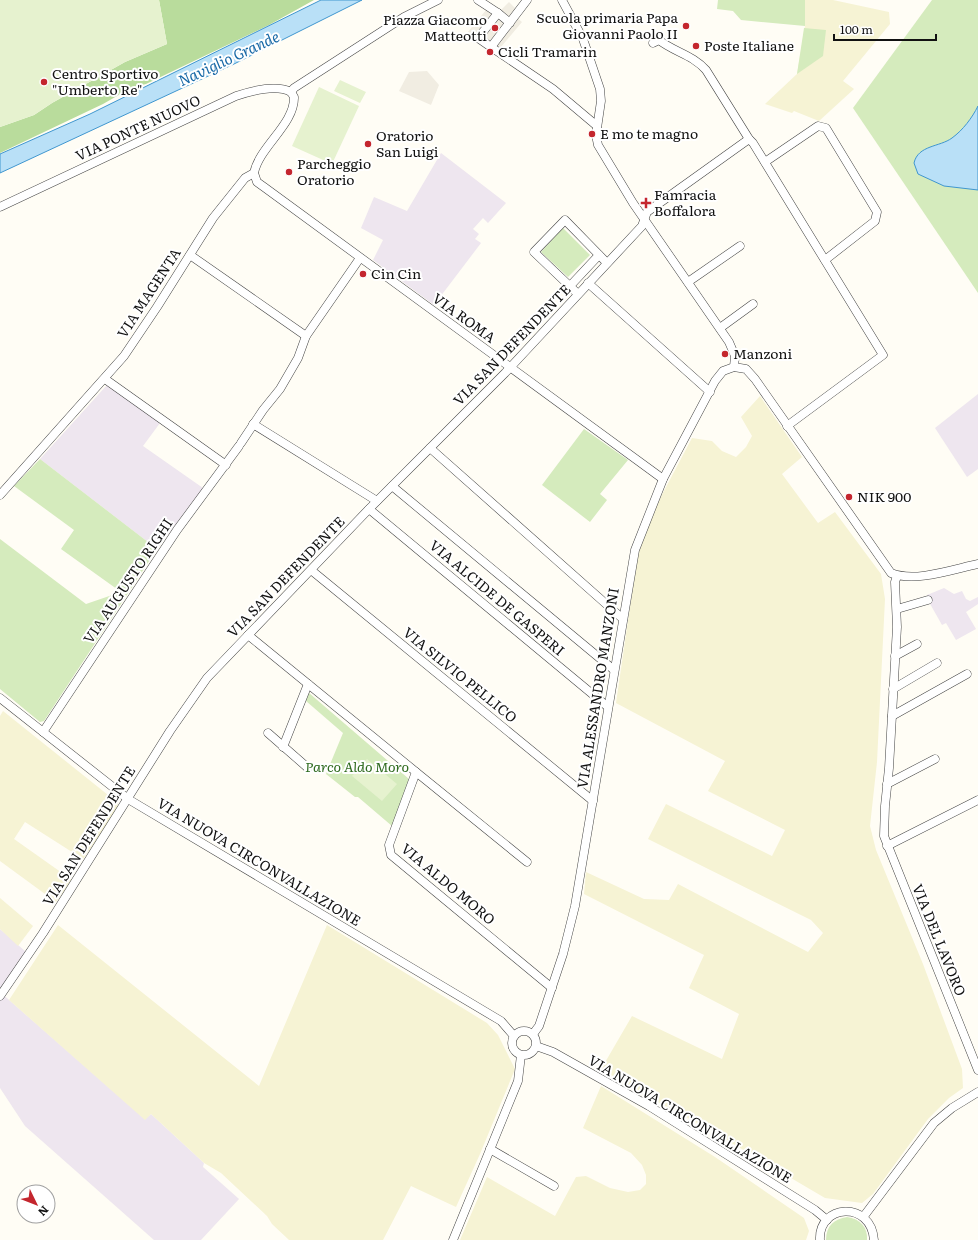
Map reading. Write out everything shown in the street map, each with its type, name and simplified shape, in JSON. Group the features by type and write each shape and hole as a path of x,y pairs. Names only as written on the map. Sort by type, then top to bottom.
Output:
{"street":[{"path":"291,92 294,88 404,17 438,0"},
{"path":"478,0 510,23"},
{"path":"491,47 527,0"},
{"path":"562,0 583,40 596,75 601,101 597,126 598,145 644,218 729,342 735,356 734,367 746,370 755,379 884,566 891,573 897,576 907,577 925,575 978,564"},
{"path":"498,14 478,38 553,89 597,126"},
{"path":"653,43 659,40 668,47 697,60 706,70 765,162 883,355 787,426"},
{"name":"VIA PONTE NUOVO","path":"0,207 236,96 254,91 280,89 291,92"},
{"name":"VIA MAGENTA","path":"0,495 105,379 135,341 213,218 234,190 245,178 254,173 259,161 292,110 294,96 291,92"},
{"path":"765,162 818,126 826,128 877,212 877,216 875,221 825,260"},
{"name":"VIA SAN DEFENDENTE","path":"0,996 48,926 187,706 207,678 369,509 510,368 642,226 647,212 749,139"},
{"name":"VIA ROMA","path":"254,173 257,182 663,479"},
{"path":"578,294 534,252 565,220 607,264"},
{"path":"688,282 740,246"},
{"path":"190,255 306,336"},
{"path":"570,286 599,255"},
{"name":"VIA AUGUSTO RIGHI","path":"42,732 177,530 226,465 253,424 280,389 298,358 306,336 360,258"},
{"path":"588,283 710,392"},
{"path":"720,328 753,304"},
{"name":"VIA ALESSANDRO MANZONI","path":"533,1034 538,1026 552,988 563,954 575,906 634,550 663,479 710,392 723,371 734,367"},
{"path":"105,379 226,465"},
{"path":"253,424 377,501"},
{"path":"430,448 623,619"},
{"path":"392,486 614,670"},
{"name":"VIA ALCIDE DE GASPERI","path":"369,509 608,707"},
{"name":"VIA SILVIO PELLICO","path":"311,570 593,801"},
{"name":"VIA DEL LAVORO","path":"897,576 895,582 897,609 895,656 884,836 978,1070"},
{"path":"897,609 928,600"},
{"path":"248,635 527,862"},
{"path":"895,656 917,644"},
{"path":"893,689 937,663"},
{"path":"892,716 967,674"},
{"path":"283,747 308,684"},
{"name":"VIA NUOVA CIRCONVALLAZIONE","path":"0,698 128,800 500,1021 514,1036"},
{"path":"268,733 308,768"},
{"path":"887,784 936,759"},
{"name":"VIA ALDO MORO","path":"416,772 389,845 391,854 552,988"},
{"path":"887,846 978,800"},
{"path":"523,1030 533,1034 536,1046 529,1054 521,1055 512,1048 514,1036 523,1030"},
{"name":"VIA NUOVA CIRCONVALLAZIONE","path":"536,1046 553,1052 649,1106 815,1210 827,1220"},
{"path":"453,1240 518,1081 521,1055"},
{"path":"864,1216 934,1123 952,1108 978,1092"},
{"path":"490,1149 554,1186"},
{"path":"820,1240 822,1227 827,1220 833,1215 844,1211 856,1212 864,1216 874,1231 874,1240"}],"shaded area":[{"path":"805,0 833,0 889,12 890,24 843,81 854,89 819,121 794,111 792,113 765,104 797,74 805,26"},
{"name":"Piazza Giacomo Matteotti","path":"509,2 519,12 516,17 522,22 496,53 487,46 485,48 467,33 491,4 501,10"},
{"path":"427,71 439,85 431,105 399,91 409,72"},
{"path":"441,153 506,203 488,223 483,218 473,229 479,234 475,239 481,243 434,305 373,260 383,240 361,228 374,197 407,211"},
{"path":"107,385 160,423 143,446 203,488 157,549 40,459"},
{"path":"978,394 978,469 967,477 935,428"},
{"path":"760,396 802,457 782,474 818,523 835,512 881,574 885,599 877,762 870,826 876,850 923,964 962,1069 963,1088 949,1098 928,1119 873,1194 862,1203 825,1198 701,1125 600,1071 632,1016 722,1059 739,1014 689,988 704,955 584,894 586,872 644,899 669,900 678,884 808,952 823,933 811,920 648,839 666,804 772,856 785,830 708,791 725,761 616,703 639,545 656,506 692,438 712,441 722,451 736,457 746,447 752,436 741,417"},
{"path":"944,588 954,594 962,591 966,599 970,601 978,597 978,604 966,612 976,629 956,640 946,623 942,625 929,602 927,595"},
{"path":"3,711 118,803 117,811 83,859 25,822 14,839 72,880 56,902 0,861 0,716"},
{"path":"0,898 33,926 18,946 0,929"},
{"path":"58,925 259,1086 327,925 487,1023 498,1035 515,1069 480,1154 456,1207 411,1186 383,1240 289,1240 272,1224 267,1216 221,1173 204,1163 151,1114 145,1120 9,1000"},
{"path":"0,929 26,952 0,992"},
{"path":"0,992 145,1119 151,1114 204,1163 203,1167 239,1199 201,1240 154,1240 25,1126 0,1088"},
{"path":"601,1086 715,1157 804,1218 809,1231 806,1240 460,1240 487,1177 555,1216 576,1177 586,1176 610,1188 628,1192 640,1190 646,1184 646,1175 642,1165 631,1153 583,1128"}],"green space":[{"name":"Centro Sportivo \"Umberto Re\"","path":"0,0 159,0 167,44 125,62 52,103 34,115 0,127"},
{"path":"159,0 314,0 269,25 146,84 131,88 103,104 0,153 0,127 34,115 52,103 125,62 167,44"},
{"path":"718,0 805,0 805,26 741,20 733,11 717,9"},
{"path":"932,0 978,0 978,293 853,108"},
{"path":"804,28 826,30 823,56 797,74"},
{"path":"340,80 366,92 360,103 334,91"},
{"path":"319,87 359,106 332,164 292,146"},
{"path":"563,228 590,255 568,277 541,252"},
{"path":"584,429 628,460 600,494 607,500 590,522 542,485"},
{"path":"40,459 157,549 44,721 40,722 0,689 0,539 86,604 121,592 61,549 74,530 14,486"},
{"name":"Parco Aldo Moro","path":"309,693 409,779 392,826 358,797 355,797 326,774 343,733 306,701"},
{"path":"367,759 397,784 382,801 352,776"},
{"path":"847,1217 852,1218 862,1224 866,1231 867,1240 826,1240 829,1227 838,1219"}],"water":[{"name":"Naviglio Grande","path":"321,0 362,0 234,64 0,173 0,154 90,114"},
{"path":"978,106 978,190 944,186 918,174 914,163 916,157 930,147 947,141 956,135 967,124"}],"place":[{"name":"Scuola primaria Papa Giovanni Paolo II","path":"686,26"},
{"name":"Piazza Giacomo Matteotti","path":"495,28"},
{"name":"Poste Italiane","path":"696,46"},
{"name":"Cicli Tramarin","path":"490,52"},
{"name":"Centro Sportivo \"Umberto Re\"","path":"44,82"},
{"name":"E mo te magno","path":"592,134"},
{"name":"Oratorio San Luigi","path":"368,144"},
{"name":"Parcheggio Oratorio","path":"289,172"},
{"name":"Famracia Boffalora","path":"646,203"},
{"name":"Cin Cin","path":"363,274"},
{"name":"Manzoni","path":"725,354"},
{"name":"NIK 900","path":"849,497"}]}
